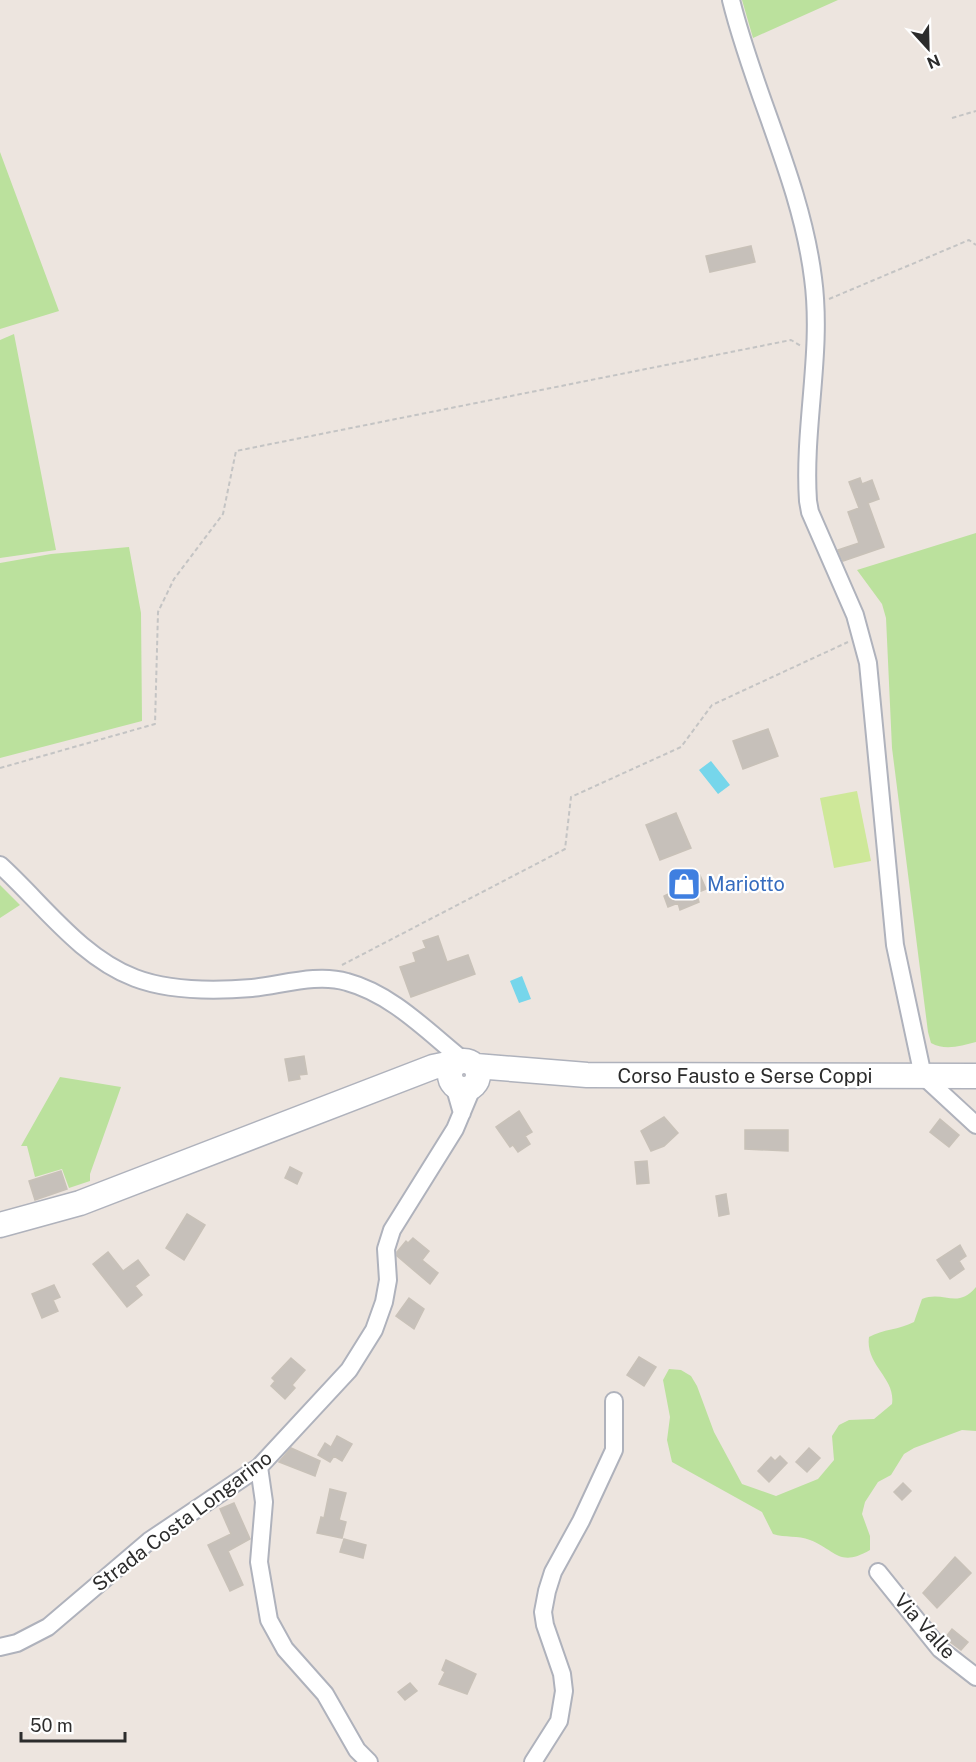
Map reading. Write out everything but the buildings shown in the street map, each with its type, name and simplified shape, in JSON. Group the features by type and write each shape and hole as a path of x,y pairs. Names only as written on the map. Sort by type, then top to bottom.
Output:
{"street":[{"path":"731,0 747,57 790,179 810,255 815,305 808,501 810,512 855,615 868,663 895,945 923,1076 976,1125"},
{"path":"0,865 93,956 135,978 196,988 250,988 312,980 346,981 397,1007 465,1075"},
{"path":"0,1225 80,1203 433,1067 465,1075"},
{"name":"Corso Fausto e Serse Coppi","path":"465,1075 514,1071 587,1075 976,1076"},
{"name":"Strada Costa Longarino","path":"0,1647 18,1643 48,1627 149,1541 259,1467 349,1370 374,1330 384,1302 388,1280 386,1249 392,1230 462,1113 465,1075"},
{"path":"533,1762 559,1721 564,1691 562,1674 545,1625 543,1612 547,1592 553,1572 581,1521 614,1450 614,1401"},
{"path":"259,1467 264,1502 260,1562 270,1620 285,1649 325,1694 357,1750 369,1762"},
{"name":"Via Valle","path":"878,1572 940,1649 976,1677"}],"path":[{"path":"952,118 976,111"},
{"path":"815,305 969,240 976,245"},
{"path":"0,768 155,723 158,612 174,579 223,514 236,451 791,340 813,354"},
{"path":"312,980 565,849 571,797 681,747 712,705 862,636"}],"green space":[{"path":"742,0 838,0 753,38"},
{"path":"0,152 59,311 0,329"},
{"path":"14,334 56,550 0,558 0,340"},
{"path":"976,533 976,1042 947,1047 931,1043 928,1032 892,748 886,618 882,604 857,570"},
{"path":"129,547 141,613 142,721 0,758 0,563 51,554"},
{"path":"857,791 871,861 834,868 820,798"},
{"path":"0,885 20,905 0,918"},
{"path":"60,1077 121,1087 90,1174 90,1181 69,1188 62,1169 35,1177 27,1146 21,1146"},
{"path":"976,1287 976,1431 962,1430 914,1448 904,1454 891,1475 878,1482 865,1502 862,1514 870,1536 870,1550 860,1555 844,1557 805,1538 773,1534 762,1512 672,1462 667,1440 670,1417 663,1380 669,1369 681,1370 691,1376 714,1432 742,1484 776,1496 818,1479 834,1460 832,1436 839,1425 849,1420 874,1419 892,1404 890,1386 871,1356 869,1337 914,1322 922,1299 937,1297 956,1299 969,1294"}],"water":[{"path":"711,761 730,785 718,794 699,770"},
{"path":"522,976 531,999 519,1003 510,981"}],"place":[{"name":"Mariotto","path":"684,884"}]}
